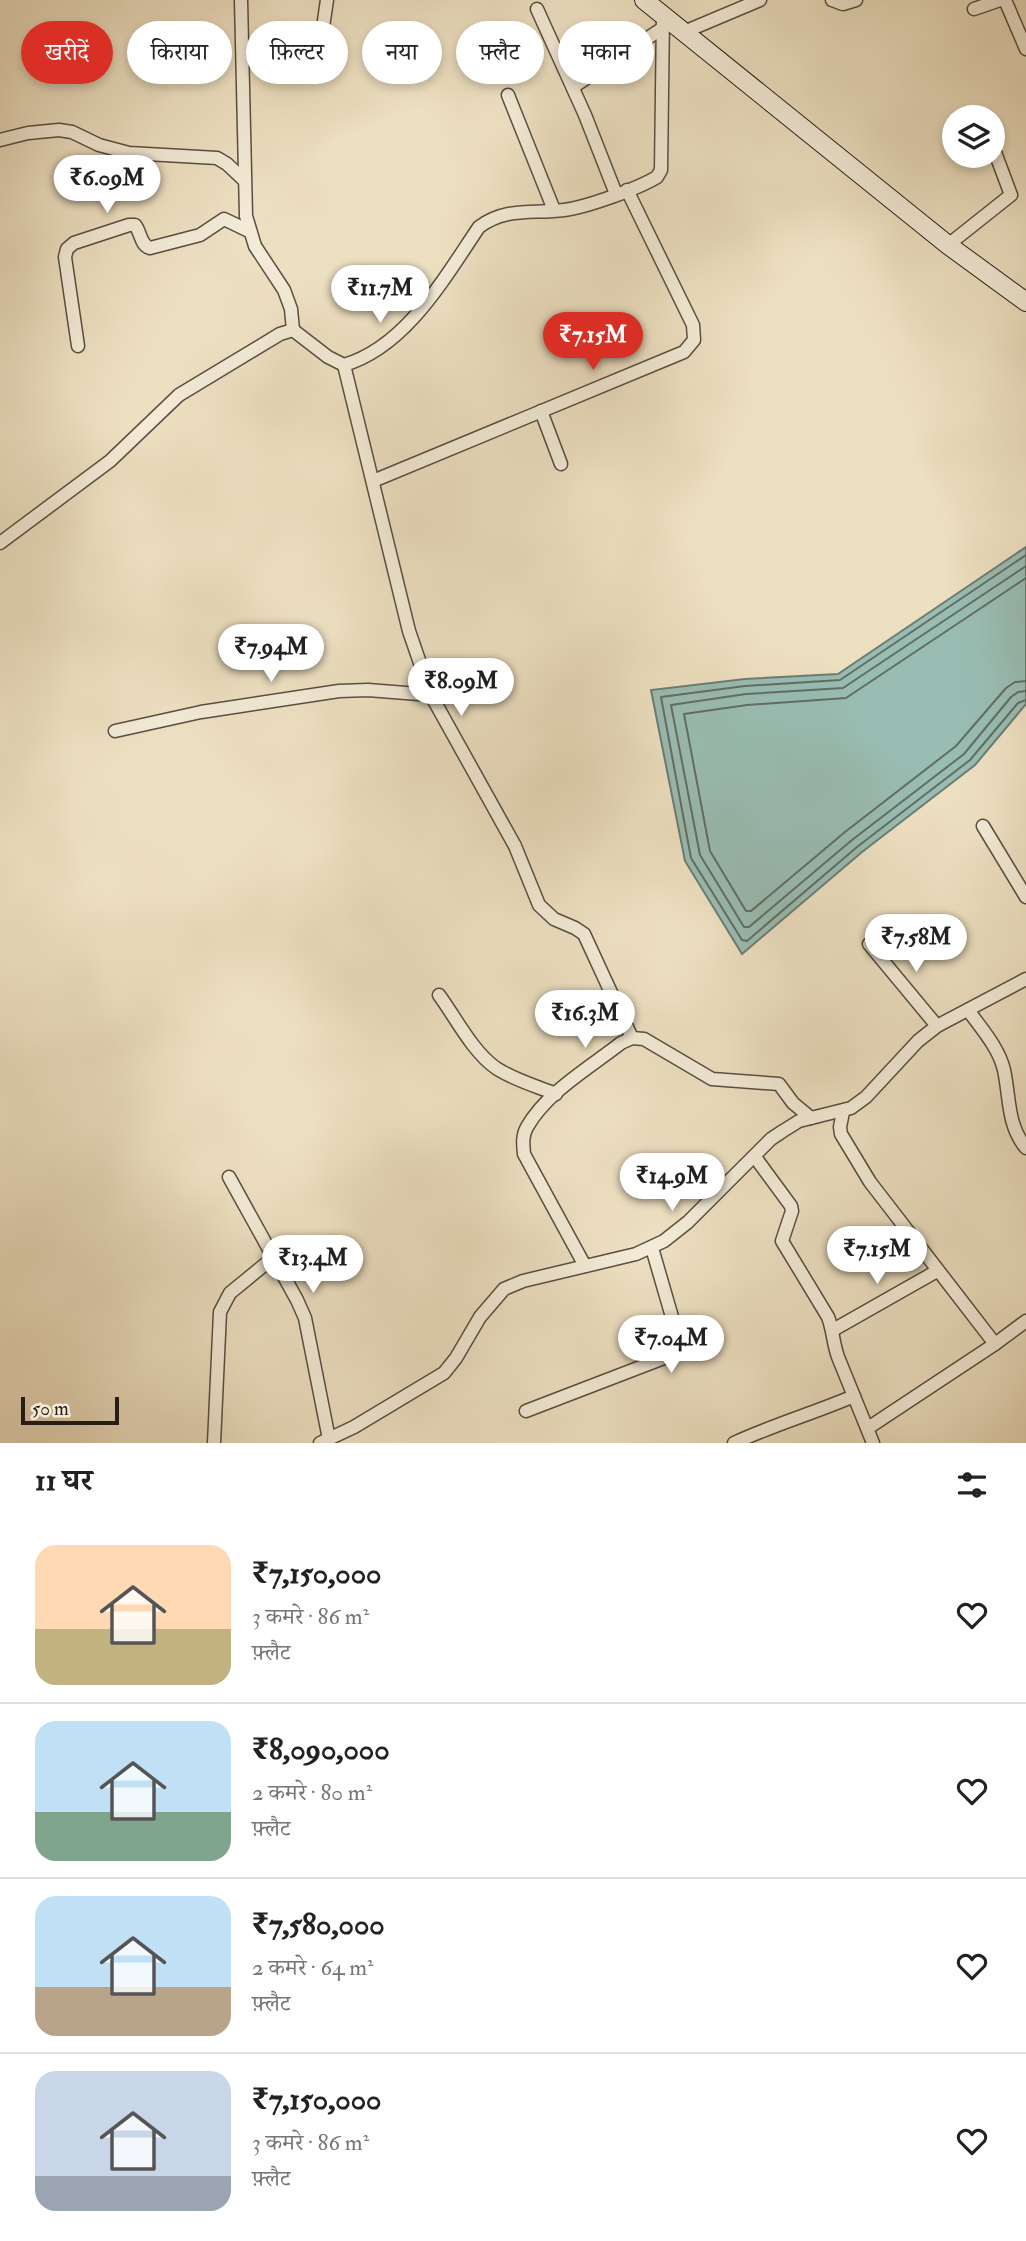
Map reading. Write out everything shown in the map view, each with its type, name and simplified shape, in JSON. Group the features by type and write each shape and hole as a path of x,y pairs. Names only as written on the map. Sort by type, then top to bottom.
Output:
{"main road":[{"path":"644,0 663,22 684,32 948,245 1026,302"}],"street":[{"path":"241,0 243,179 250,231 255,246 284,289 291,309 293,330 328,357 344,365 368,356 409,323 426,304 480,228 491,218 518,211 579,206 657,177 661,170 663,22"},
{"path":"324,21 327,0"},
{"path":"684,32 760,0"},
{"path":"832,0 843,4 856,0"},
{"path":"974,9 1002,0 1026,49"},
{"path":"373,481 684,352 694,340 693,325 621,192 537,9"},
{"path":"573,87 663,22"},
{"path":"508,95 554,210"},
{"path":"0,140 28,133 59,130 72,132 99,145 129,153 217,158 243,179"},
{"path":"948,245 1012,195 1001,168"},
{"path":"78,346 65,257 74,243 129,225 135,225 139,229 143,242 149,248 200,235 224,219 250,231"},
{"path":"1,539 110,461 186,389 279,334 293,330"},
{"path":"344,365 409,631 431,695 515,846 539,905 554,919 584,934 632,1038"},
{"path":"541,411 561,464"},
{"path":"115,731 201,712 339,691 368,690 431,695"},
{"path":"983,826 1026,897"},
{"path":"869,944 937,1026"},
{"path":"229,1177 305,1318 325,1441 354,1427 444,1373 480,1317 504,1289 523,1280 652,1248 688,1223 777,1135 799,1121 843,1112 866,1097 918,1041 937,1026 1026,979"},
{"path":"439,995 493,1066 510,1076 556,1094"},
{"path":"968,1010 1000,1057 1012,1123 1026,1148"},
{"path":"585,1266 524,1154 522,1142 526,1129 556,1094 621,1043 632,1038 644,1039 712,1079 779,1084 793,1103 811,1118"},
{"path":"843,1112 840,1127 842,1134 870,1182 995,1344"},
{"path":"755,1157 791,1206 792,1211 782,1241 828,1317 833,1330 833,1344 873,1443"},
{"path":"526,1411 677,1353 679,1341 652,1248"},
{"path":"214,1443 220,1312 230,1293 274,1257"},
{"path":"833,1330 937,1271"},
{"path":"868,1428 1026,1321"},
{"path":"734,1443 854,1396"}],"water":[{"path":"1026,547 1026,704 975,765 862,852 742,954 685,861 651,690 745,679 838,674"}]}
